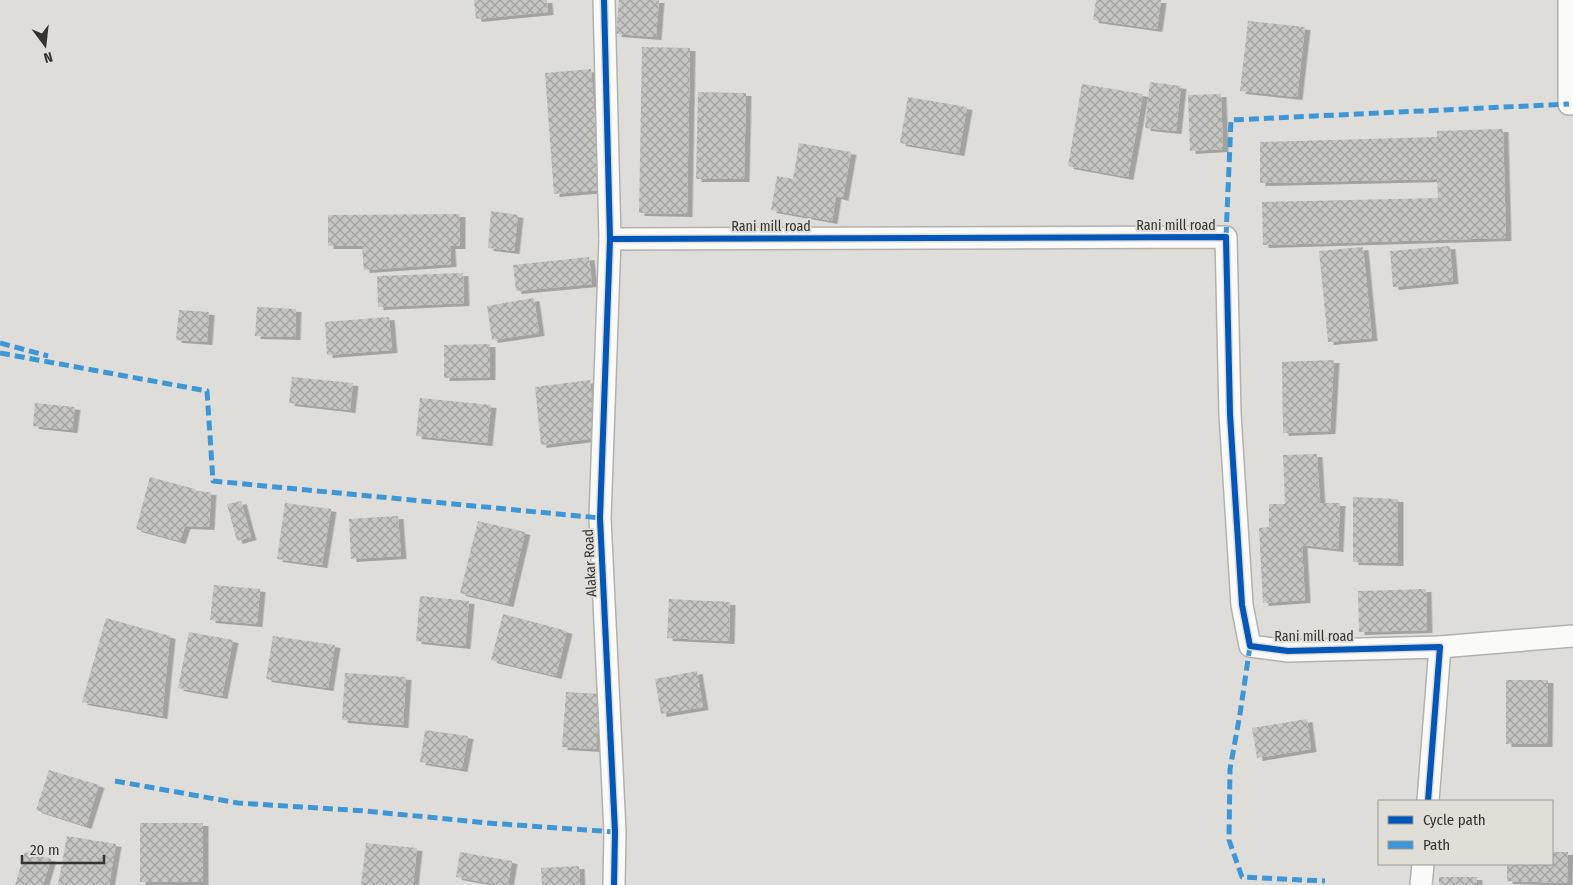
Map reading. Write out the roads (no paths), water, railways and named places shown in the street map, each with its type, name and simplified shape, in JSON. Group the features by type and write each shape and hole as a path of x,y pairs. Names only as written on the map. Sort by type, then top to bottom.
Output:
{"street":[{"path":"604,0 610,239"},
{"path":"1569,104 1570,0"},
{"name":"Rani mill road","path":"610,239 1226,237 1230,414 1242,604 1250,646 1288,651 1440,647"},
{"name":"Alakar Road","path":"610,239 600,518 615,832 614,885"},
{"path":"1428,800 1440,647 1573,636"},
{"path":"1421,885 1423,865"}]}
